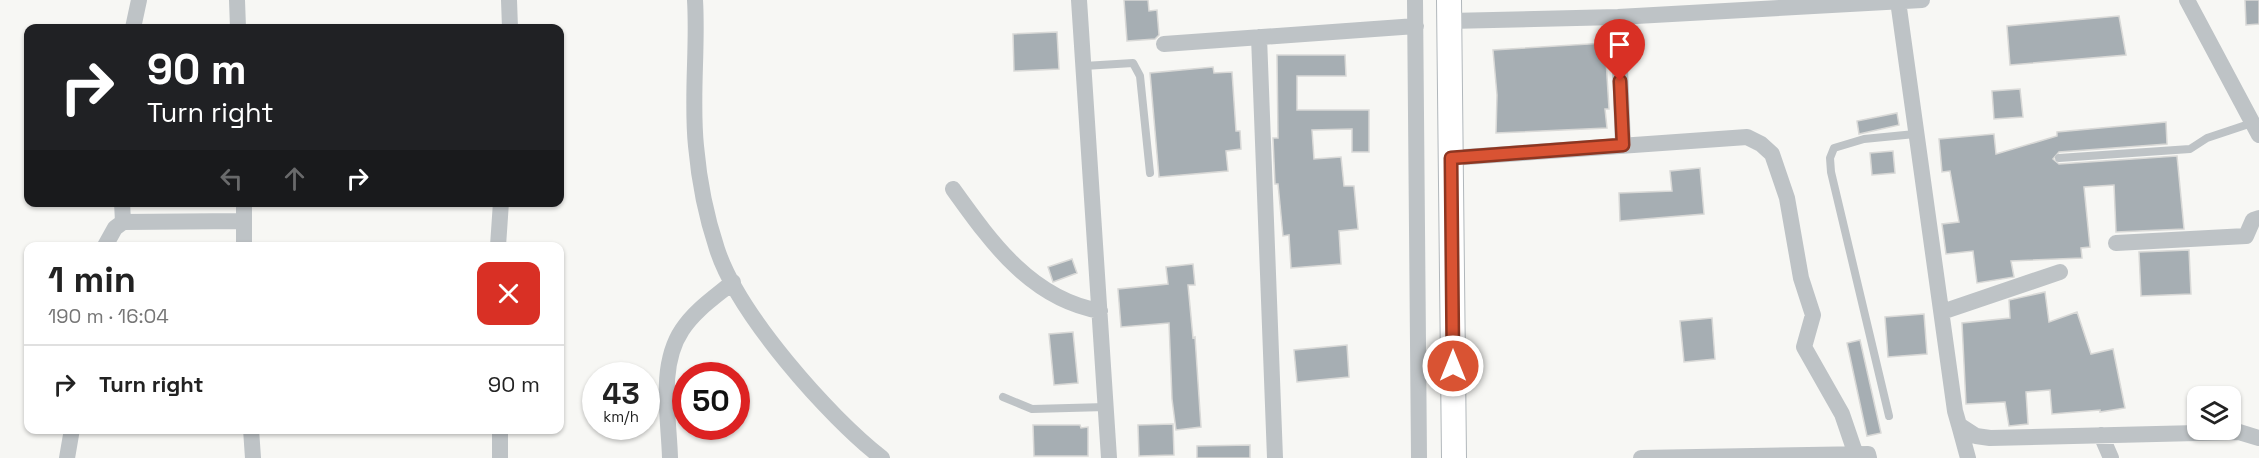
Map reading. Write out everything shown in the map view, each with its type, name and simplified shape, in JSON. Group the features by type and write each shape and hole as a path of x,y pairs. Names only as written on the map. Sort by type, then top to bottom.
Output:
{"main road":[{"path":"1449,11 1454,458"}],"street":[{"path":"134,24 139,0"},
{"path":"237,0 238,24"},
{"path":"509,0 510,24"},
{"path":"695,0 696,143 700,179 717,250 733,282 767,337 820,398 882,458"},
{"path":"1079,0 1109,458"},
{"path":"1415,0 1419,458"},
{"path":"1449,11 1618,17 1922,0"},
{"path":"2187,0 2256,129"},
{"path":"1898,1 1955,411 1968,458"},
{"path":"1618,17 1623,145"},
{"path":"1164,44 1416,26"},
{"path":"1259,37 1275,458"},
{"path":"1451,158 1748,137 1761,144 1772,154 1787,198 1801,278 1813,315 1804,347 1863,456 1641,458"},
{"path":"953,189 994,247 1040,286 1076,307 1100,311"},
{"path":"122,207 123,222"},
{"path":"244,207 244,242"},
{"path":"498,242 501,207"},
{"path":"2116,243 2246,236 2253,220 2259,218"},
{"path":"107,242 115,228 123,222 244,221"},
{"path":"1942,312 2060,272"},
{"path":"670,458 667,384 670,354 681,331 698,310 733,282"},
{"path":"1959,425 1976,436 1990,438 2239,432 2259,438"},
{"path":"67,458 71,434"},
{"path":"251,434 253,458"},
{"path":"500,434 500,458"},
{"path":"2101,435 2111,458"}],"lane":[{"path":"1084,66 1133,63 1137,69 1140,76 1150,172"},
{"path":"2059,158 2190,149 2207,138 2256,129"},
{"path":"1889,416 1831,172 1830,158 1834,148 1846,142 1915,135"},
{"path":"1003,397 1032,409 1106,407"}],"building":[{"path":"1124,0 1148,0 1149,11 1157,10 1159,35 1155,39 1127,41"},
{"path":"2245,0 2259,0 2259,24 2246,25"},
{"path":"2119,16 2126,55 2010,65 2007,26"},
{"path":"1057,32 1059,69 1014,71 1013,34"},
{"path":"1605,43 1609,109 1605,109 1607,128 1496,133 1497,95 1493,50"},
{"path":"1277,55 1345,55 1346,76 1297,76 1297,110 1369,110 1369,152 1352,152 1352,129 1312,130 1314,159 1341,157 1344,186 1354,186 1358,229 1339,231 1341,264 1291,268 1289,235 1283,236 1278,184 1275,184 1273,138 1278,138"},
{"path":"1213,67 1214,73 1232,72 1236,131 1240,131 1241,149 1226,151 1228,171 1159,177 1150,73"},
{"path":"2020,89 2023,117 1994,119 1992,91"},
{"path":"1897,113 1899,125 1859,134 1857,121"},
{"path":"2166,122 2167,144 2059,152 2053,159 2059,164 2177,156 2184,229 2116,232 2114,185 2084,187 2090,247 2081,248 2082,258 2011,261 2014,277 1977,283 1973,251 1946,254 1942,224 1959,222 1950,171 1942,172 1939,139 1994,134 1996,154 2057,136 2057,132"},
{"path":"1893,151 1895,173 1872,175 1870,153"},
{"path":"1700,168 1704,214 1620,221 1619,193 1672,191 1670,171"},
{"path":"2189,250 2191,294 2141,296 2139,252"},
{"path":"1072,259 1077,273 1053,282 1048,267"},
{"path":"1193,264 1195,285 1188,285 1193,338 1195,337 1201,427 1176,430 1172,399 1169,323 1121,327 1118,289 1168,284 1166,267"},
{"path":"2045,292 2049,322 2077,312 2091,354 2113,349 2125,408 2100,412 2100,410 2052,414 2050,390 2026,392 2028,424 2009,426 2005,402 1966,404 1962,323 2010,318 2009,300"},
{"path":"1924,314 1927,354 1888,357 1885,317"},
{"path":"1712,318 1715,359 1684,362 1680,321"},
{"path":"1073,332 1078,383 1054,385 1049,334"},
{"path":"1860,340 1881,433 1867,436 1847,343"},
{"path":"1347,345 1349,377 1297,382 1294,350"},
{"path":"1173,424 1174,455 1139,456 1138,425"},
{"path":"1033,425 1088,427 1088,456 1034,456"},
{"path":"1250,445 1250,458 1197,458 1197,446"}],"route":[{"path":"1453,366 1451,158 1623,145 1620,81"}]}
